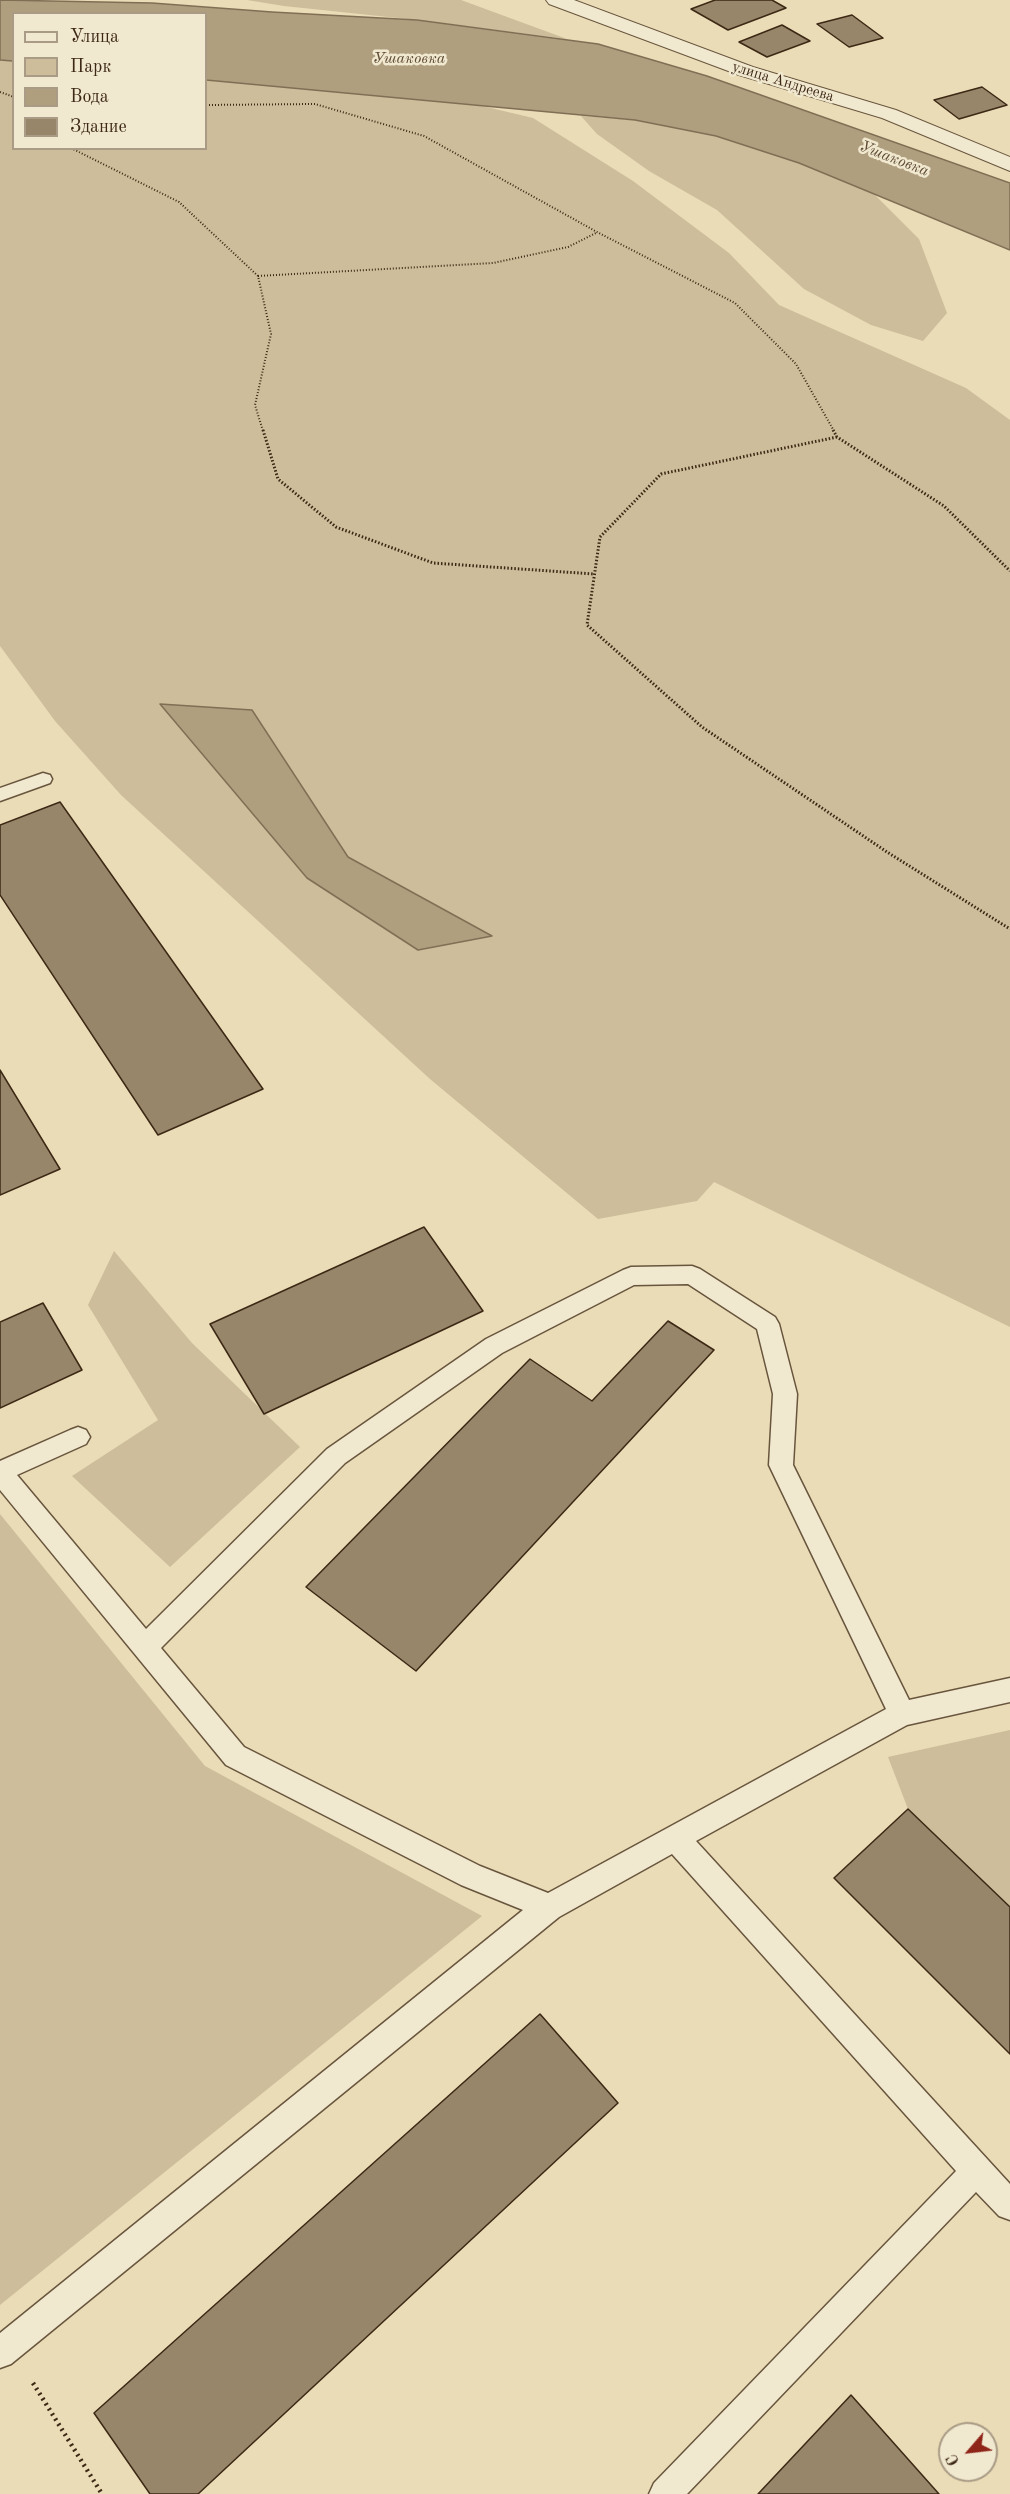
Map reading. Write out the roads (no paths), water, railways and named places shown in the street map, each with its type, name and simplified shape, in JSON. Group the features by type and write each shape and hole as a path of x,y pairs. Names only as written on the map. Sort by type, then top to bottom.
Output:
{"street":[{"name":"улица Андреева","path":"556,0 746,72 889,114 1010,165"}],"lane":[{"path":"0,795 43,779"},
{"path":"145,1647 336,1456 494,1346 631,1276 692,1275 767,1324 784,1394 781,1465 902,1714"},
{"path":"78,1437 0,1472 235,1756 471,1876 549,1907"},
{"path":"5,2349 549,1907 902,1714 1010,1690"},
{"path":"676,1838 976,2171 1010,2205"},
{"path":"665,2494 976,2171"}],"water":[{"name":"Ушаковка","path":"0,0 152,3 417,20 598,44 707,76 1010,183 1010,250 799,163 716,136 635,120 207,80 207,12 12,12 12,61 0,60"},
{"path":"160,704 252,710 348,857 492,936 418,950 307,878"}]}
